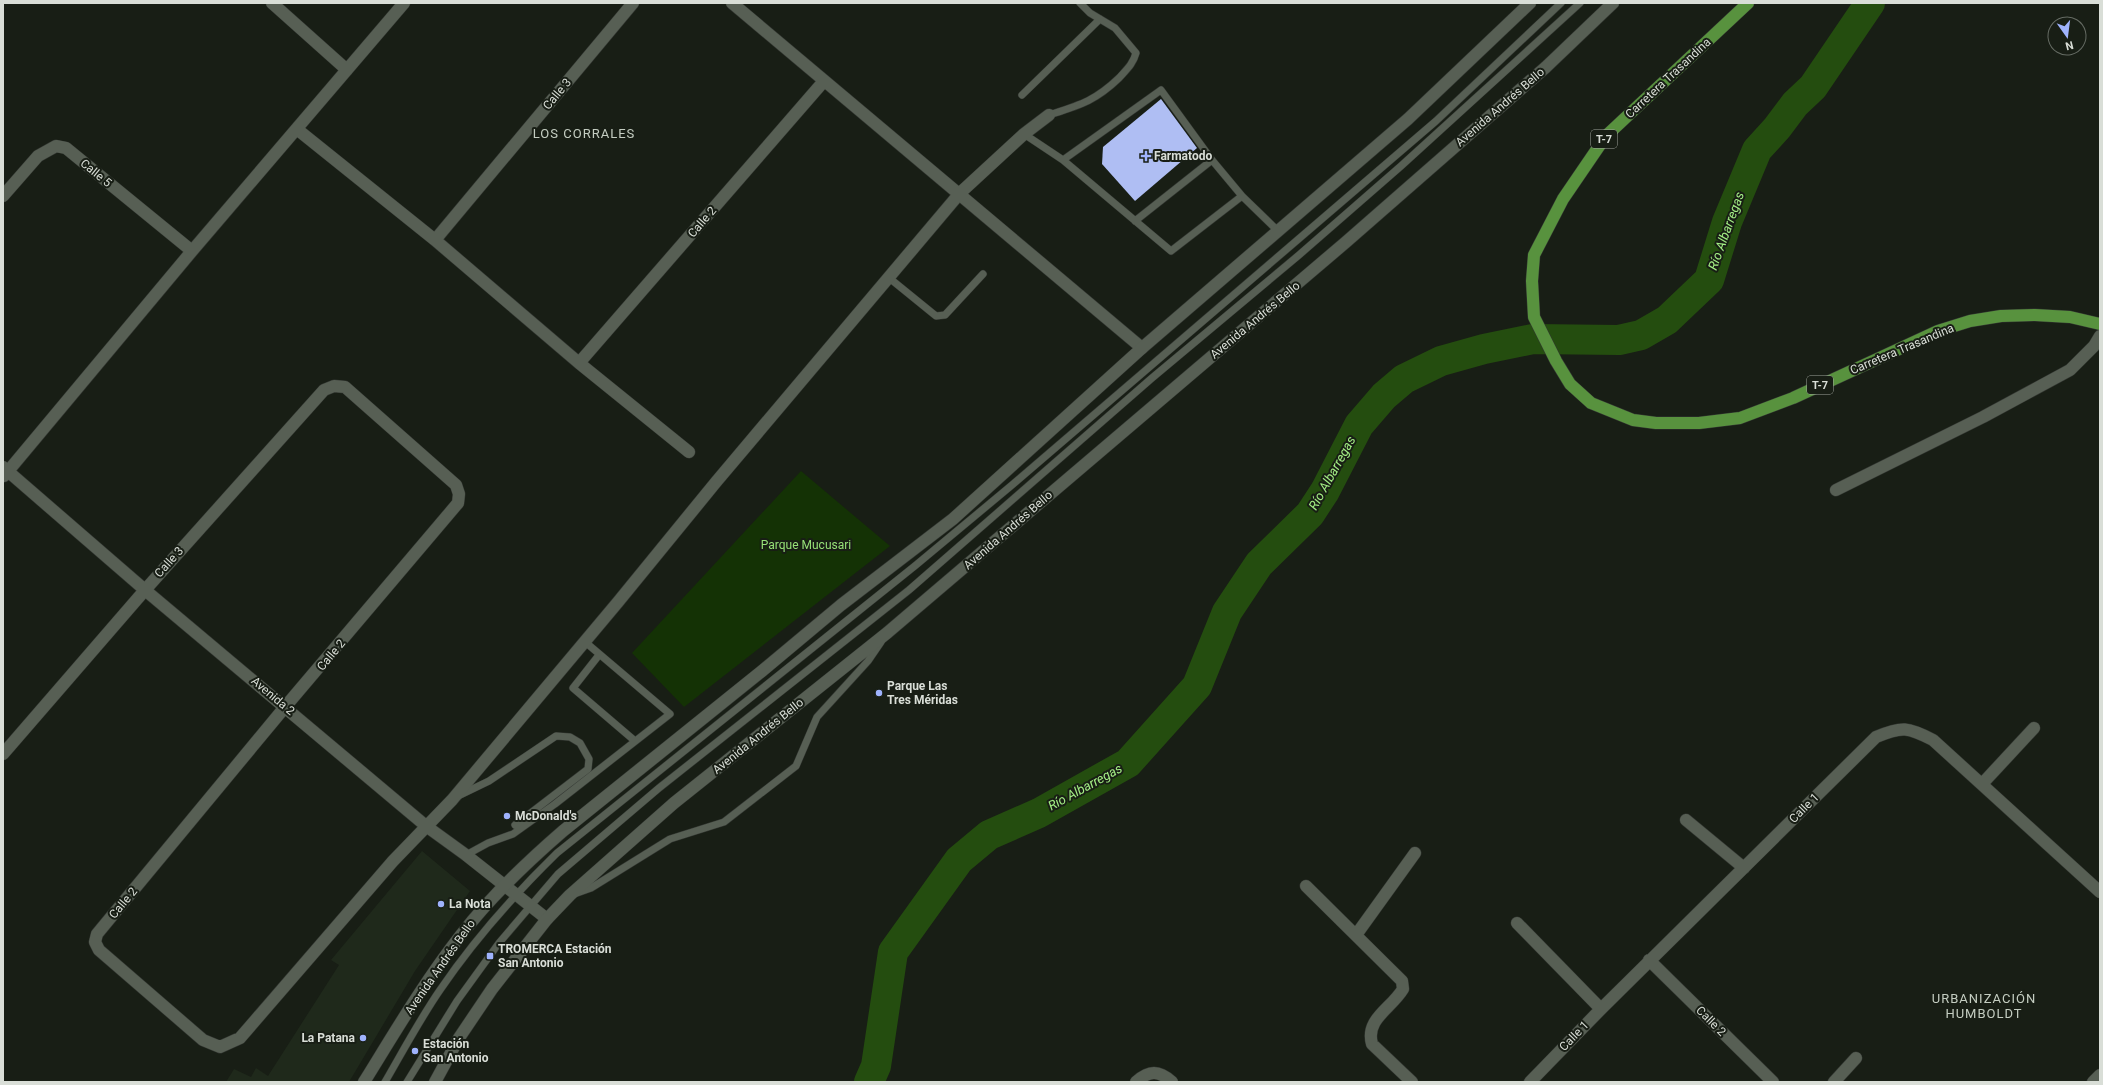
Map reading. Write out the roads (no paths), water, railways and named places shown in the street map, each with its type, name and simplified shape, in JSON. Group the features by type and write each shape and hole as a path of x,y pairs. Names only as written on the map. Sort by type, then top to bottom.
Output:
{"highway":[{"name":"Carretera Trasandina","path":"1748,3 1606,136 1563,199 1534,255 1532,281 1534,317 1556,361 1570,384 1591,403 1633,420 1656,423 1699,423 1740,418 1767,409 1938,331 1970,321 2001,316 2035,315 2070,317 2100,324"}],"street":[{"path":"272,3 348,70"},
{"path":"5,472 192,251 298,130 404,3"},
{"name":"Calle 3","path":"435,240 634,3"},
{"path":"732,3 1142,348"},
{"name":"Avenida Andrés Bello","path":"364,1082 415,1000 460,936 504,886 563,831 762,671 841,605 953,519 1142,348 1408,119 1530,3"},
{"name":"Avenida Andrés Bello","path":"435,1082 460,1038 492,989 547,919 570,895 674,803 887,633 1346,242 1546,67 1613,3"},
{"name":"Calle 2","path":"579,363 824,81"},
{"path":"426,826 452,800 888,277 960,194 1024,134 1049,115"},
{"path":"298,130 435,240 579,363 689,452"},
{"name":"Calle 5","path":"3,196 38,156 56,146 66,148 192,251"},
{"path":"1836,490 1983,417 2070,370 2094,346 2100,336"},
{"name":"Calle 3","path":"3,754 145,590 324,390 334,386 345,387"},
{"name":"Calle 2","path":"345,387 456,484 459,494 458,503 285,707 97,934 95,942 99,950 203,1040 220,1047 240,1038 426,826"},
{"name":"Avenida 2","path":"5,472 426,826 466,855 547,919"},
{"path":"1982,784 2034,728"},
{"name":"Calle 1","path":"1530,1082 1649,960 1876,737 1895,729 1914,730 1933,740 2100,892"},
{"path":"1686,820 1744,868"},
{"path":"1356,935 1415,853"},
{"path":"1306,886 1404,983 1401,992 1370,1027 1370,1036 1372,1044 1412,1082"},
{"path":"1517,923 1601,1009"},
{"name":"Calle 2","path":"1649,960 1772,1082"},
{"path":"1834,1082 1856,1058"},
{"path":"1136,1082 1146,1074 1152,1072 1164,1075 1172,1082"},
{"path":"2093,1082 2100,1075"}],"lane":[{"path":"1049,115 1079,106 1102,94 1133,64 1136,53 1129,42 1115,28 1090,13 1080,3"},
{"path":"385,1082 440,990 481,936 516,894 557,853 910,570 1012,485 1436,122 1561,3"},
{"path":"407,1082 457,1001 530,906 558,874 600,837 660,788 909,590 1146,383 1299,255 1401,166 1580,3"},
{"path":"1022,95 1100,20"},
{"path":"1062,160 1161,90 1212,160 1242,196 1278,232"},
{"path":"1024,134 1062,160 1171,251 1242,196"},
{"path":"1135,221 1212,160"},
{"path":"888,277 936,316 941,317 945,315 983,274"},
{"path":"570,895 591,888 670,839 724,822 796,766 816,717 868,661 887,633"},
{"path":"466,855 488,842 513,834 555,804 670,714 584,641"},
{"path":"599,655 573,688 635,741"},
{"path":"452,800 489,781 556,736 570,737 575,740 586,752 590,762 588,769 515,824"}],"waterway":[{"name":"Río Albarregas","path":"869,1082 876,1066 893,952 959,860 989,835 1039,813 1128,763 1197,686 1227,612 1259,564 1310,514 1325,491 1359,425 1384,396 1404,379 1441,361 1484,349 1533,339 1619,340 1641,335 1667,320 1709,280 1727,222 1757,150 1777,128 1795,104 1813,87 1870,3"}],"place":[{"name":"Farmatodo","path":"1146,156"},
{"name":"Parque Las Tres Méridas","path":"879,693"},
{"name":"McDonald's","path":"507,816"},
{"name":"La Nota","path":"441,904"},
{"name":"TROMERCA Estación San Antonio","path":"490,956"},
{"name":"La Patana","path":"363,1038"},
{"name":"Estación San Antonio","path":"415,1051"}],"district":[{"name":"LOS CORRALES","path":"584,133"},
{"name":"URBANIZACIÓN HUMBOLDT","path":"1984,1006"}],"park label":[{"name":"Parque Mucusari","path":"806,545"}]}
